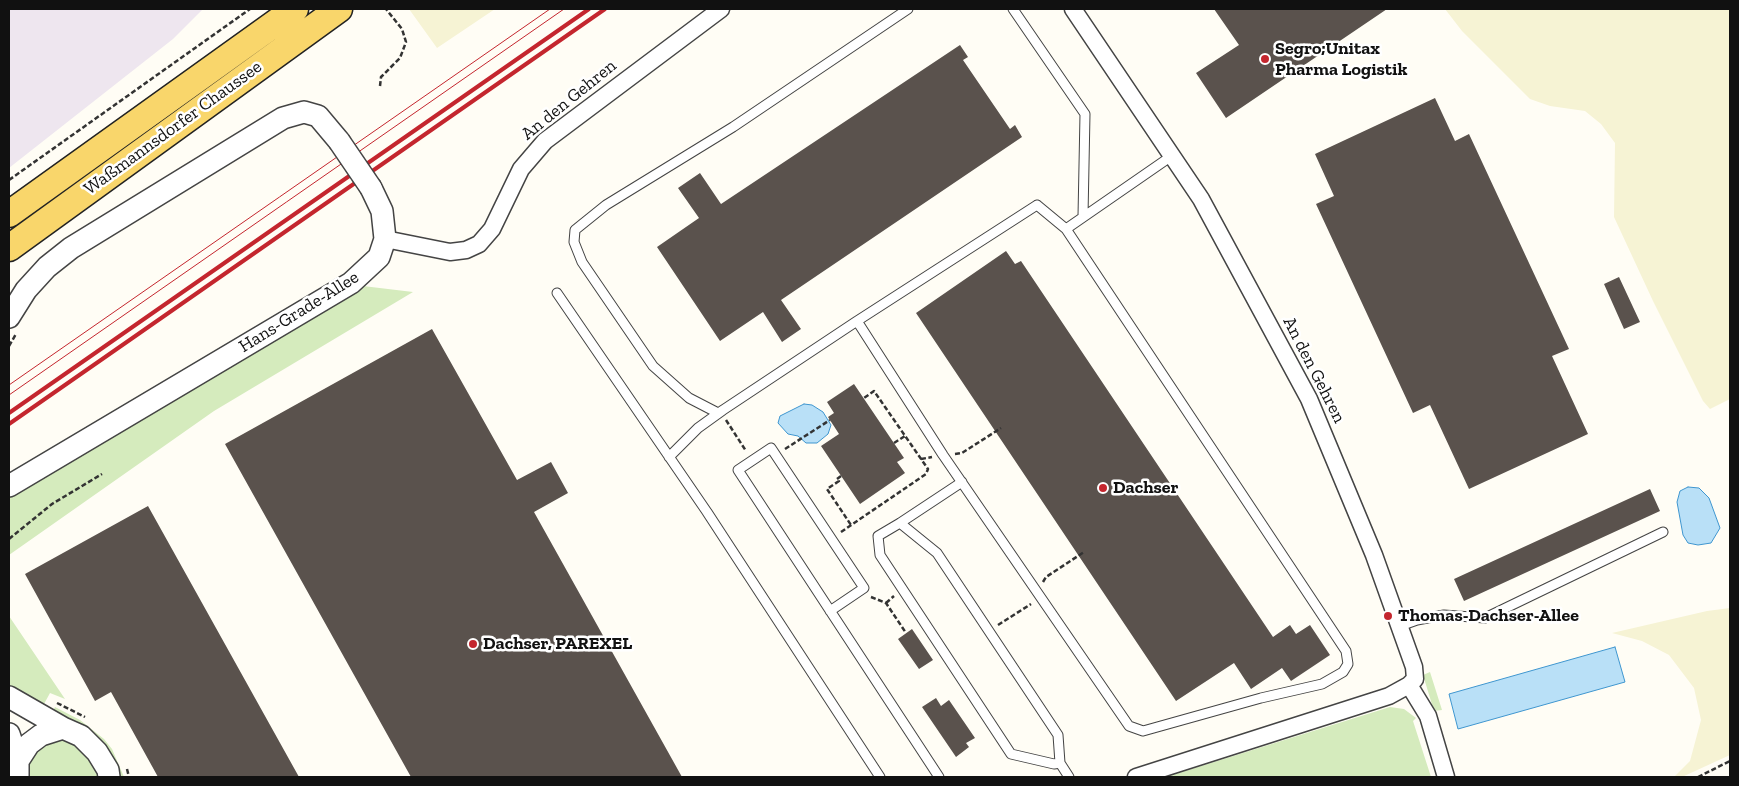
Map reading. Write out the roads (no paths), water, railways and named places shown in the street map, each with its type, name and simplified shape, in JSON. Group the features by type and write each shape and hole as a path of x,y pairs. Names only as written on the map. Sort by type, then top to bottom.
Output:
{"main road":[{"name":"Waßmannsdorfer Chaussee","path":"9,214 295,9"},
{"name":"Waßmannsdorfer Chaussee","path":"9,248 338,9"}],"street":[{"name":"An den Gehren","path":"385,238 450,252 466,250 479,244 492,229 521,169 545,141 721,9"},
{"name":"An den Gehren","path":"1073,9 1201,199 1309,399 1352,499 1400,626 1414,667 1415,679 1409,686"},
{"name":"Hans-Grade-Allee","path":"9,317 26,290 47,267 71,248 284,118 304,112 318,116 339,140 371,188 382,211 385,238 379,257 350,284 9,486"},
{"path":"1136,777 1389,696 1409,686 1428,716 1446,777"},
{"path":"9,697 63,728 81,736 98,752 108,770 109,777"},
{"path":"18,769 29,744 41,735 63,728"},
{"path":"9,734 18,769"}],"lane":[{"path":"719,412 689,398 653,366 582,262 574,242 575,230 606,206 733,127 908,9"},
{"path":"1013,9 1085,114 1083,216"},
{"path":"1066,229 1173,155"},
{"path":"669,456 719,412 857,322 1037,205 1066,229 1346,651 1348,664 1343,672 1322,684 1262,698 1143,731 1129,726 943,455 857,322"},
{"path":"557,293 669,456 880,777"},
{"path":"830,610 864,588 771,448 738,470 939,777"},
{"path":"962,482 878,536 880,556 1011,754 1054,764 1060,763"},
{"path":"900,522 936,553 1058,734 1060,763 1069,777"},
{"path":"1400,626 1417,620 1444,615 1485,618 1663,532"}],"water":[{"path":"804,404 812,405 823,412 831,425 828,434 817,443 806,443 798,436 788,434 778,423 780,416"},
{"path":"1688,487 1699,488 1709,498 1720,528 1711,543 1698,545 1688,543 1683,535 1677,502 1680,491"},
{"path":"1615,647 1625,682 1458,729 1449,694"}],"tram line":[{"path":"9,385 550,9"},
{"path":"9,395 564,9"}],"railway":[{"path":"9,413 589,9"},
{"path":"9,424 605,9"}],"place":[{"name":"Segro;Unitax Pharma Logistik","path":"1265,59"},
{"name":"Dachser","path":"1103,488"},
{"name":"Thomas-Dachser-Allee","path":"1388,616"},
{"name":"Dachser, PAREXEL","path":"473,644"}]}
